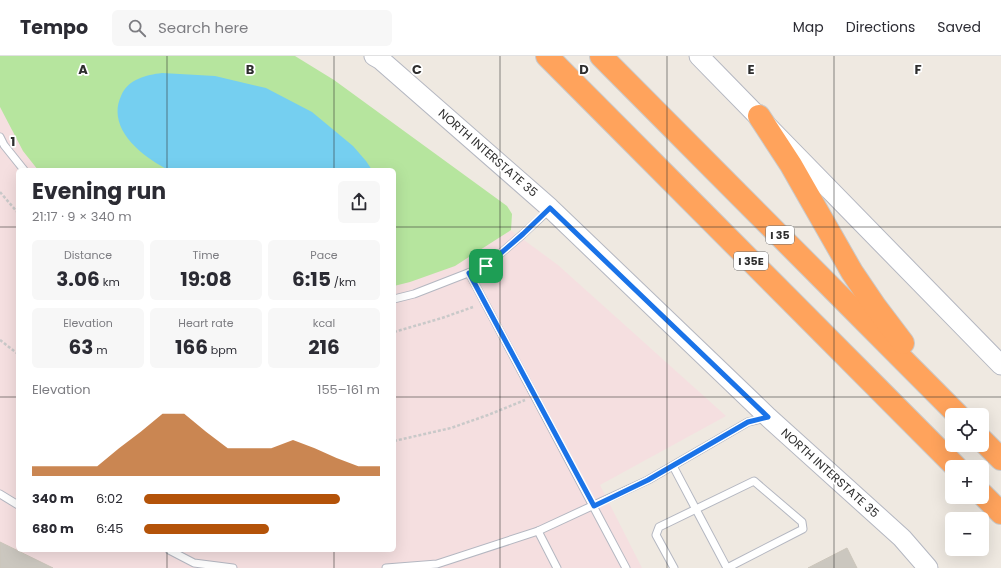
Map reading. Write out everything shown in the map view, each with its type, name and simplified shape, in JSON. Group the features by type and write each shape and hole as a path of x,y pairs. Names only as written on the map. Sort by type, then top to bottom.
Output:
{"highway":[{"name":"I 35E","path":"547,56 949,460"},
{"name":"I 35","path":"601,56 952,408"},
{"path":"759,116 791,165 852,272 897,336 954,408"},
{"path":"989,447 1001,459"},
{"path":"989,501 1001,513"}],"main road":[{"name":"NORTH INTERSTATE 35","path":"374,56 550,208 768,417 902,538 928,568"},
{"path":"699,56 1001,365"}],"lane":[{"path":"0,137 4,145 22,168"},
{"path":"396,298 414,294 486,266 550,208"},
{"path":"469,273 626,568"},
{"path":"386,568 437,564 538,531 648,480 748,422 768,417"},
{"path":"673,466 696,510 727,568 803,529 802,522 754,481 696,510 659,527 656,536 674,568"},
{"path":"0,494 16,504"},
{"path":"538,531 558,568"},
{"path":"173,552 194,563 233,568"}],"path":[{"path":"0,192 16,211"},
{"path":"396,331 442,318 485,302"},
{"path":"0,340 16,352"},
{"path":"396,440 452,428 535,396"}],"shaded area":[{"path":"0,80 399,148 558,265 726,416 600,485 642,568 0,568"}],"green space":[{"path":"0,56 295,56 334,80 507,206 512,214 511,230 455,266 396,286 396,168 36,168 23,151 0,107"}],"water":[{"path":"162,73 215,76 266,88 312,112 353,146 371,168 166,168 148,158 138,150 123,130 119,120 118,108 124,90 138,79"}],"building":[{"path":"0,542 16,550 16,552 20,552 53,568 0,568"},
{"path":"847,548 857,568 808,568"}],"route":[{"path":"550,208 768,417 748,422 648,480 594,506 469,273 486,266 550,208"}]}
